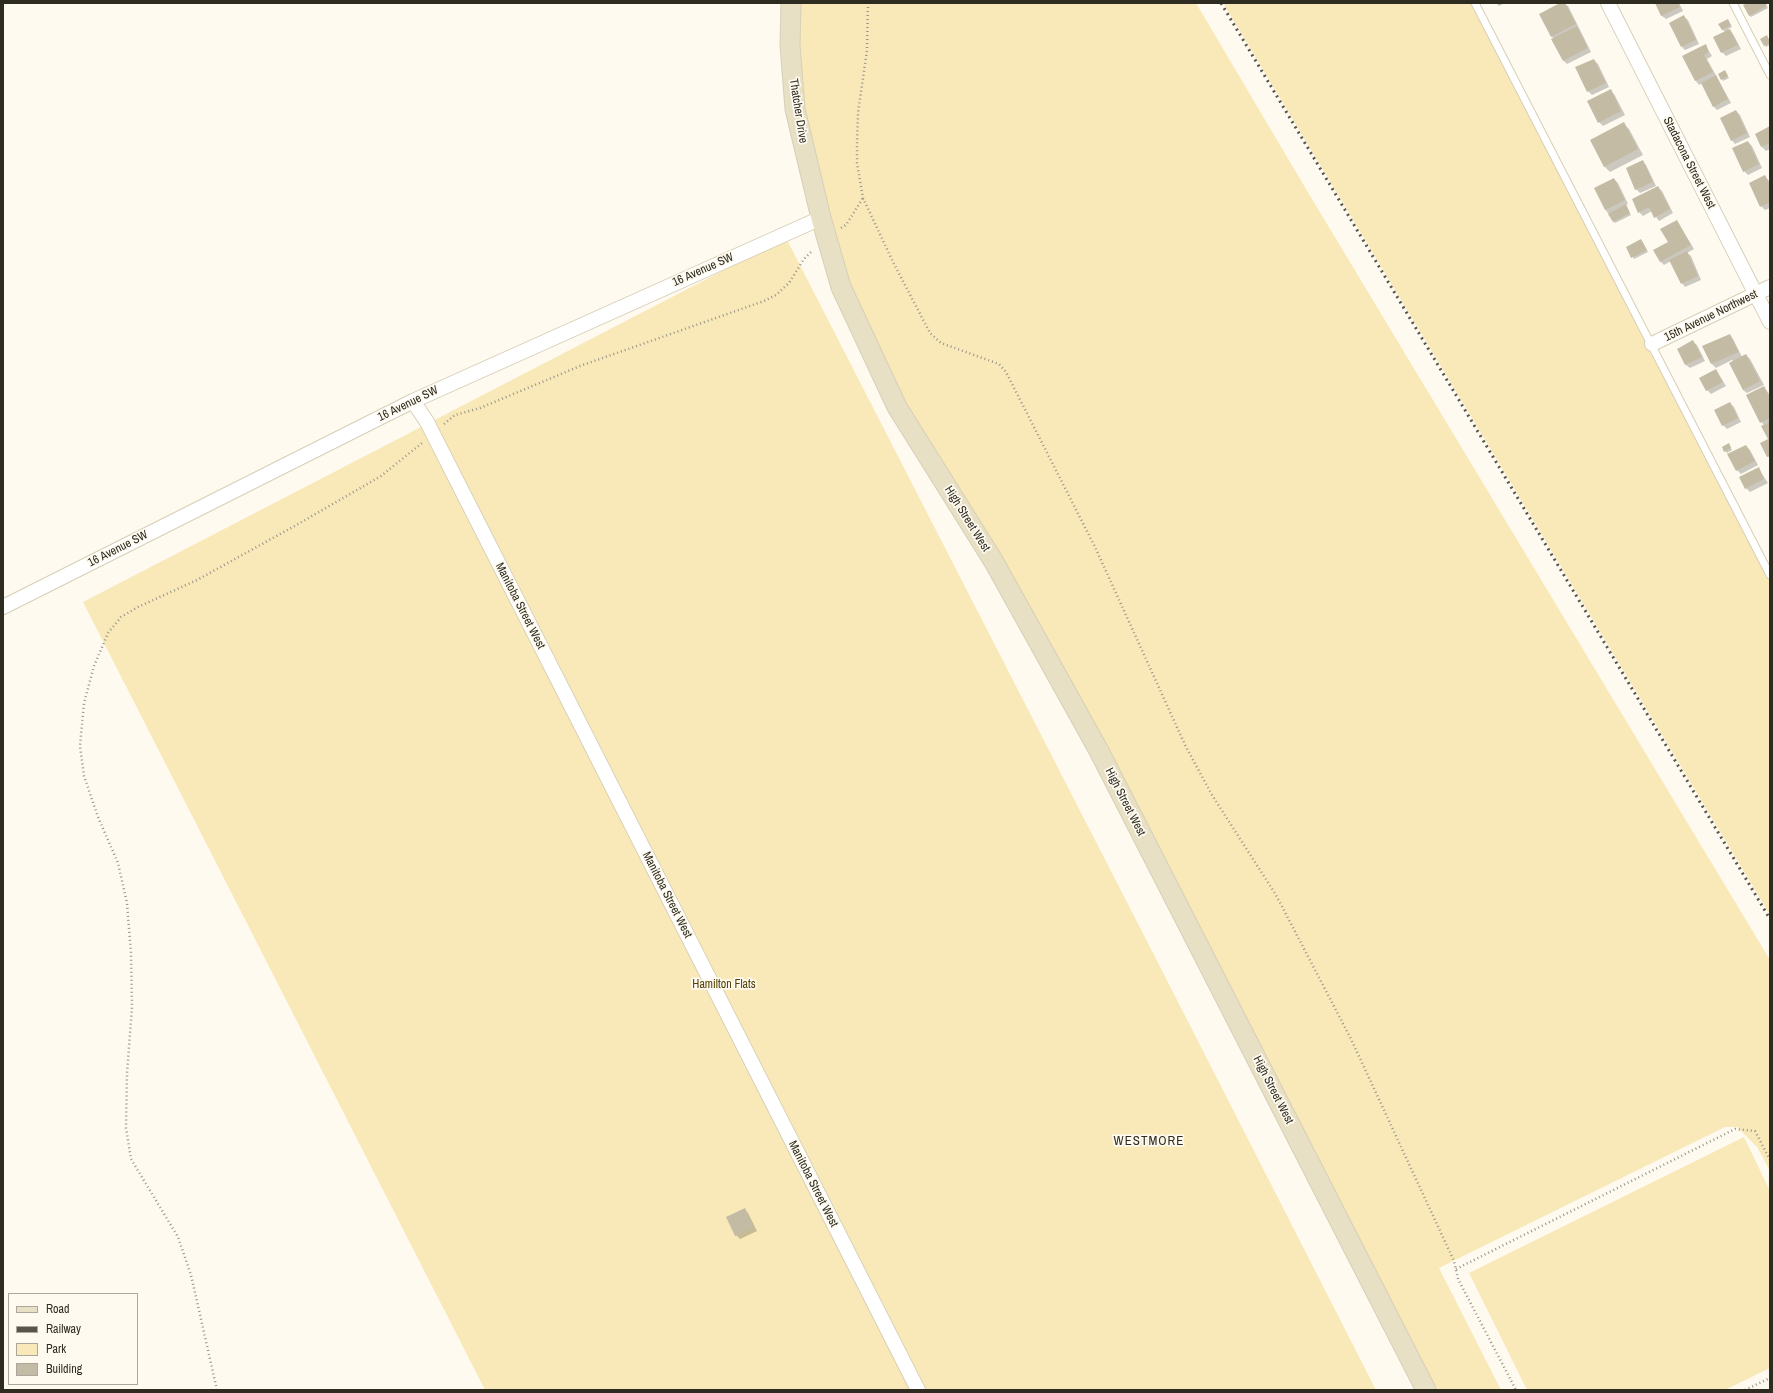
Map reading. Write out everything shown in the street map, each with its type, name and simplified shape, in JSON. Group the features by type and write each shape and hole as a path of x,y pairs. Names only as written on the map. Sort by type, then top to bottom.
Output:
{"main road":[{"name":"Thatcher Drive","path":"791,3 790,45 795,109 821,218"},
{"name":"High Street West","path":"821,218 841,287 897,407 994,562 1099,751 1426,1390"}],"street":[{"name":"Stadacona Street West","path":"1608,3 1770,322"},
{"name":"16 Avenue SW","path":"3,607 413,401 821,218"},
{"name":"15th Avenue Northwest","path":"1652,344 1770,287"},
{"name":"Manitoba Street West","path":"413,401 427,422 918,1390"}],"lane":[{"path":"1475,3 1770,575"},
{"path":"1733,3 1770,75"}],"path":[{"path":"868,3 867,50 858,113 857,145 857,163 863,198 893,262 930,333 941,343 999,364 1006,372 1095,547 1186,747 1212,796 1276,895 1351,1039 1454,1261 1458,1279 1516,1390"},
{"path":"217,1390 191,1275 178,1237 131,1159 126,1128 127,1073 132,1007 131,953 127,903 118,863 98,817 84,776 80,746 84,703 94,666 108,633 121,617 138,607 197,580 381,476 455,415 480,408 580,366 764,301 776,295 789,283 804,259 826,237 846,225 863,198"},
{"path":"1456,1270 1736,1129 1755,1131 1770,1160"},
{"path":"1745,1390 1770,1378"}],"green space":[{"path":"795,3 1196,3 1309,194 1770,960 1770,1171 1757,1147 1737,1127 1725,1127 1439,1268 1501,1390 1429,1390 1105,756 907,414 843,287 808,157"},
{"path":"1223,3 1475,3 1770,575 1770,915"},
{"name":"Hamilton Flats","path":"786,238 1376,1390 485,1390 83,602"},
{"path":"1744,1137 1770,1191 1770,1368 1725,1390 1527,1390 1469,1273"}],"building":[{"path":"1560,3 1565,3 1576,24 1551,37 1539,14"},
{"path":"1655,3 1678,3 1680,7 1661,16"},
{"path":"1747,3 1765,3 1767,6 1749,16 1743,5"},
{"path":"1684,15 1696,40 1681,47 1669,23"},
{"path":"1728,19 1731,25 1722,30 1718,24"},
{"path":"1577,26 1588,48 1563,61 1551,39"},
{"path":"1730,29 1738,45 1721,53 1713,37"},
{"path":"1767,35 1770,43 1764,46 1760,39"},
{"path":"1706,44 1709,52 1704,55 1713,72 1695,81 1682,56"},
{"path":"1594,59 1606,83 1587,92 1575,67"},
{"path":"1725,70 1728,76 1721,80 1718,74"},
{"path":"1716,75 1728,99 1713,107 1701,83"},
{"path":"1611,89 1621,111 1598,123 1587,101"},
{"path":"1736,110 1747,133 1731,141 1720,118"},
{"path":"1624,122 1638,149 1604,167 1590,140"},
{"path":"1770,126 1770,143 1761,147 1755,134"},
{"path":"1748,141 1759,164 1743,172 1732,148"},
{"path":"1643,160 1653,182 1635,190 1626,168"},
{"path":"1765,175 1770,185 1770,202 1760,207 1749,183"},
{"path":"1614,178 1625,200 1605,210 1594,188"},
{"path":"1658,186 1670,209 1654,218 1649,207 1638,213 1632,199"},
{"path":"1626,204 1630,213 1613,222 1608,214"},
{"path":"1677,220 1691,245 1660,262 1653,250 1668,242 1660,229"},
{"path":"1641,239 1647,250 1631,258 1626,247"},
{"path":"1687,251 1698,276 1681,284 1669,260"},
{"path":"1730,334 1739,352 1711,364 1702,346"},
{"path":"1693,340 1702,357 1685,365 1677,349"},
{"path":"1746,354 1760,381 1743,390 1729,363"},
{"path":"1716,369 1723,382 1706,391 1699,378"},
{"path":"1764,386 1770,398 1770,418 1760,423 1746,395"},
{"path":"1730,402 1738,418 1722,426 1714,410"},
{"path":"1770,422 1770,456 1767,457 1760,443 1768,439 1761,426"},
{"path":"1729,443 1731,448 1724,452 1722,447"},
{"path":"1746,445 1755,461 1736,471 1727,454"},
{"path":"1759,467 1764,479 1745,489 1739,477"},
{"path":"745,1208 754,1227 735,1236 726,1217"}],"railway":[{"path":"1221,3 1770,919"}],"district":[{"name":"WESTMORE","path":"1149,1142"}]}
